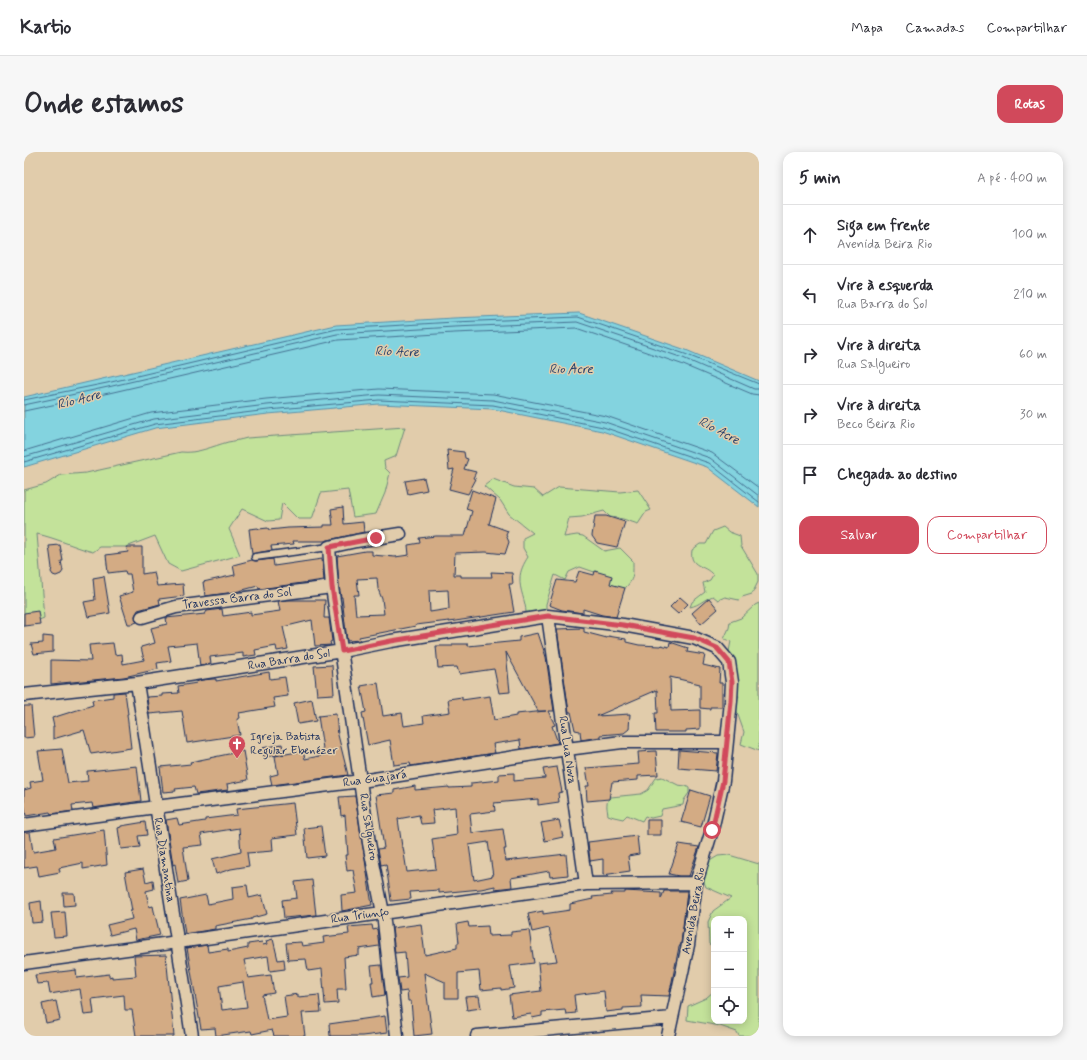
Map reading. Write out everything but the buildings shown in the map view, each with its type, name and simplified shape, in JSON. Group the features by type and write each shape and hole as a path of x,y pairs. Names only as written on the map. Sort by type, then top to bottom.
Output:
{"street":[{"path":"329,547 400,534"},
{"name":"Rua Salgueiro","path":"329,547 332,587 369,843 383,913 397,1036"},
{"name":"Travessa Barra do Sol","path":"142,617 176,607 332,587"},
{"name":"Rua Barra do Sol","path":"24,695 137,683 342,651 391,641 548,616 623,625 694,638 717,648"},
{"name":"Rua Lua Nova","path":"548,616 586,884"},
{"name":"Avenida Beira Rio","path":"668,1036 688,944 696,883 712,830 723,781 731,701 730,670 729,662 717,648"},
{"name":"Rua Diamantina","path":"137,683 192,1036"},
{"name":"Rua Guajará","path":"24,825 361,782 567,749 622,742 727,742"},
{"name":"Rua Triunfo","path":"24,963 586,884 696,883"},
{"path":"478,1036 672,1018"}],"lane":[{"path":"255,557 329,547"}],"green space":[{"path":"405,427 396,456 384,461 385,468 390,473 385,493 376,514 353,517 348,490 321,493 312,519 298,519 282,503 279,520 268,521 242,509 229,529 240,555 181,571 168,564 155,536 126,547 100,547 93,552 37,534 44,618 24,626 24,490 46,484 61,475 86,473 181,452 199,451 247,438"},
{"path":"493,479 514,487 534,489 543,497 559,487 620,492 638,490 651,510 646,512 638,524 623,519 610,517 604,511 582,517 569,518 564,537 577,535 583,536 604,551 620,548 633,561 633,575 629,584 622,591 608,589 600,574 580,567 569,572 565,580 555,575 546,604 546,611 526,613 520,582 521,570 528,557 523,548 523,538 533,533 509,514 500,500 484,486"},
{"path":"723,527 729,532 740,536 741,546 758,574 758,582 752,594 742,597 739,600 725,597 718,600 713,596 697,605 690,607 692,602 705,592 703,583 710,580 713,575 695,563 692,556 692,550 700,544 706,544 713,531"},
{"path":"759,603 759,751 741,744 744,732 734,704 739,696 732,690 728,657 731,641 724,639 730,622 741,618"},
{"path":"662,777 678,785 689,788 689,793 684,800 683,805 662,809 660,816 651,818 645,816 642,821 627,815 623,819 608,815 607,803 611,797 641,794 648,790 656,778"},
{"path":"729,855 759,864 759,1036 739,1036 737,1032 720,1026 687,1020 688,1006 706,998 711,994 711,1024 747,1024 747,916 711,916 711,945 709,944 708,922 713,911 731,898 706,887 702,877 703,865 718,856"}],"water":[{"name":"Rio Acre","path":"579,313 686,350 759,381 759,507 707,467 602,431 493,409 379,404 268,414 155,428 24,467 24,397 336,325 453,318"}],"place":[{"name":"Igreja Batista Regular Ebenézer","path":"237,759"}],"route":[{"path":"376,538 329,547 332,587 342,651 391,641 548,616 623,625 694,638 717,648 729,662 732,682 723,781 712,830"}],"water label":[{"name":"Río Acre","path":"397,352"},
{"name":"Río Acre","path":"79,400"},
{"name":"Río Acre","path":"719,431"}]}
